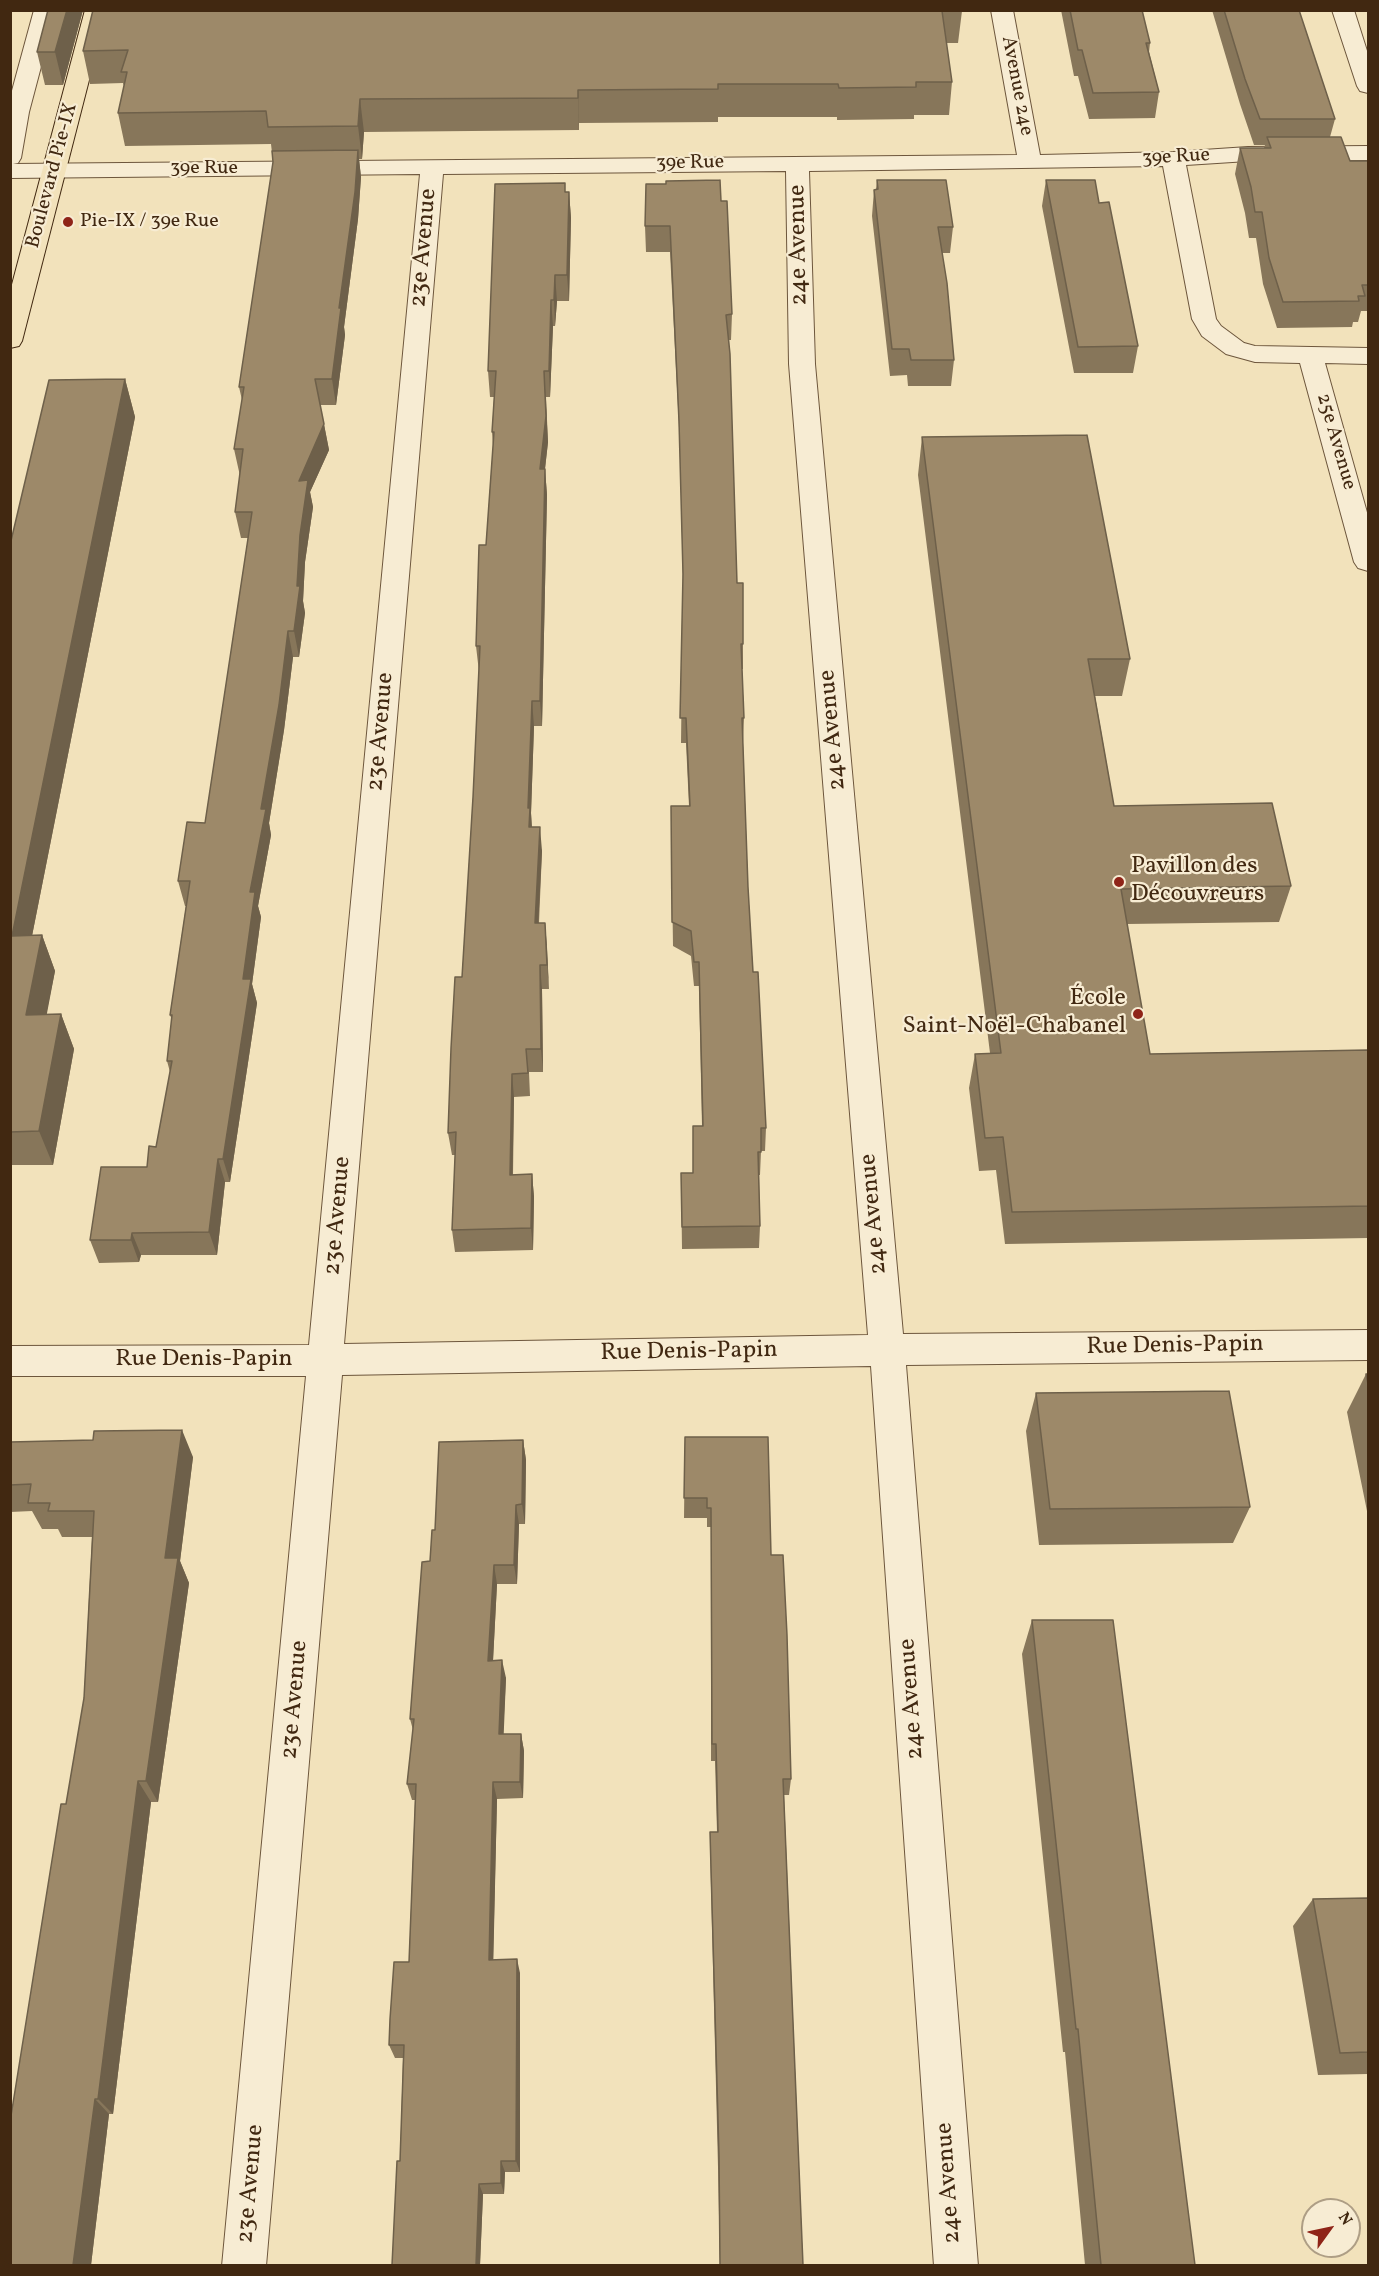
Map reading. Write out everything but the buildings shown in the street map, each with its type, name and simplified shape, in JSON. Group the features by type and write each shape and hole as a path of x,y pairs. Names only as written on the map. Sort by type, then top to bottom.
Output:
{"main road":[{"name":"Boulevard Pie-IX","path":"10,341 96,10"}],"street":[{"path":"10,158 18,112 45,10"},
{"name":"Avenue 24e","path":"1002,10 1030,162"},
{"path":"1342,10 1368,86"},
{"name":"39e Rue","path":"10,171 1030,162 1173,159 1248,154 1368,153"},
{"path":"1173,159 1204,320 1211,331 1235,349 1255,354 1311,357 1368,356"},
{"name":"24e Avenue","path":"797,163 802,364 887,1350 956,2265"},
{"name":"23e Avenue","path":"244,2265 327,1360 432,167"},
{"name":"25e Avenue","path":"1311,357 1368,562"},
{"name":"Rue Denis-Papin","path":"10,1361 327,1360 887,1350 1368,1345"}],"place":[{"name":"Pie-IX / 39e Rue","path":"68,222"},
{"name":"Pavillon des Découvreurs","path":"1119,882"},
{"name":"École Saint-Noël-Chabanel","path":"1138,1014"}]}
